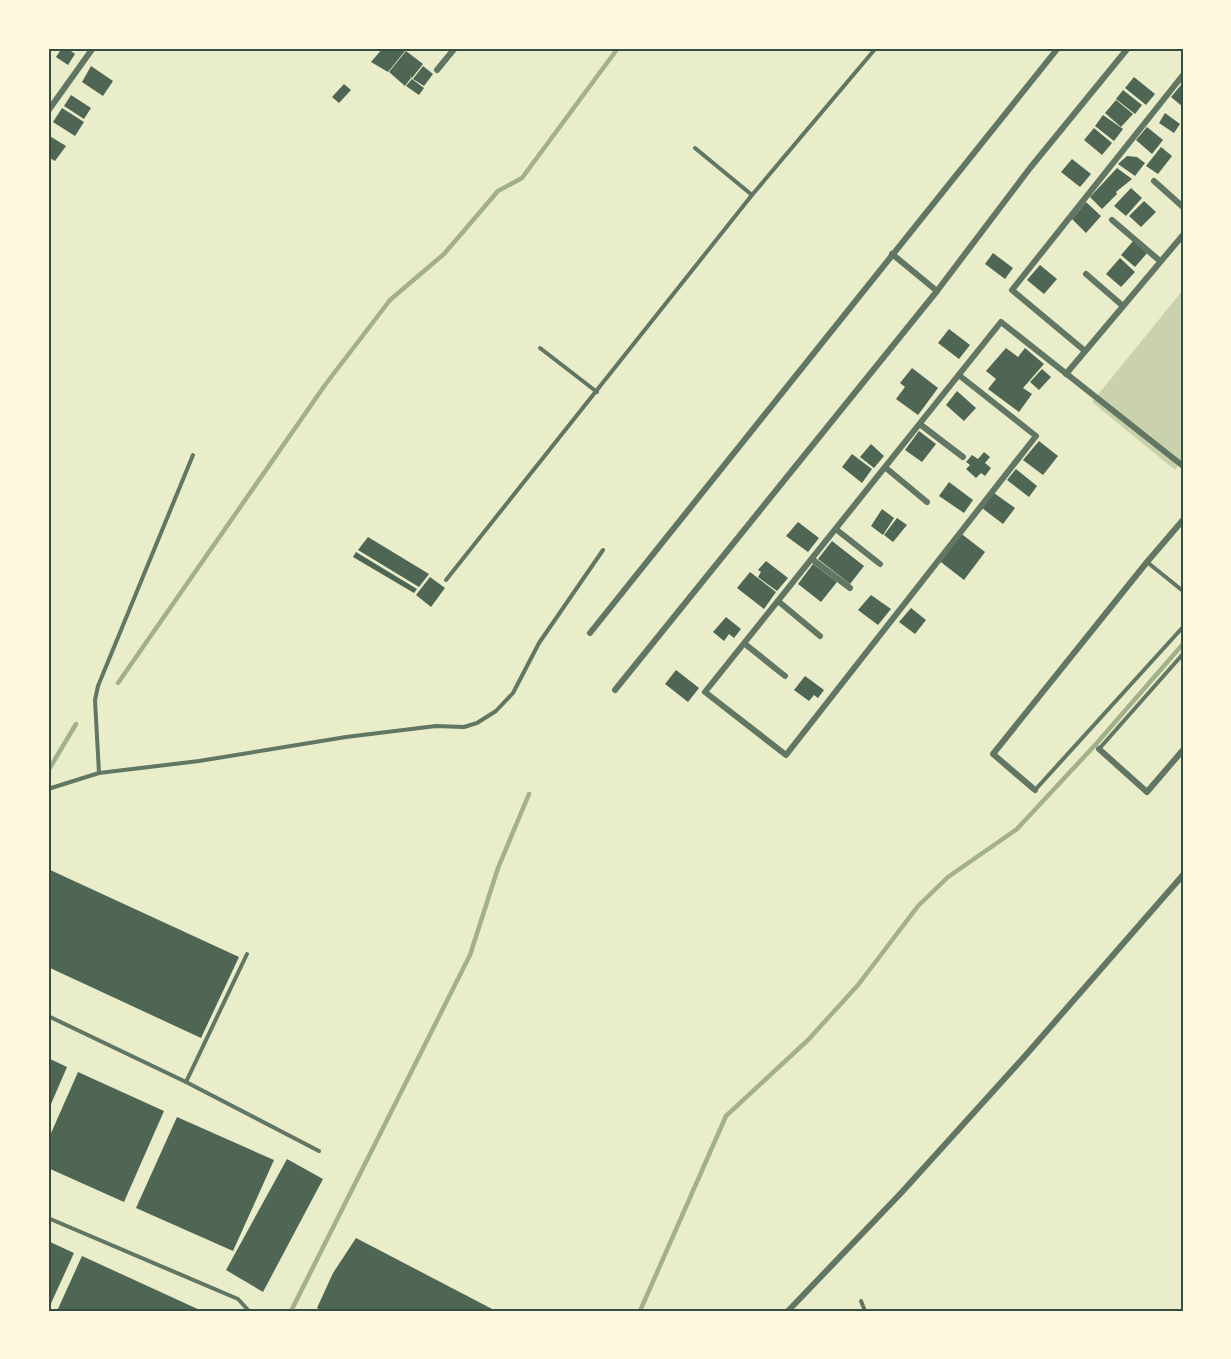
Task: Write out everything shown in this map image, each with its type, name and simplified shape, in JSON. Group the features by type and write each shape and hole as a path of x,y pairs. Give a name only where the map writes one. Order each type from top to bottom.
{"street":[{"path":"48,111 93,48"},
{"path":"437,70 455,48"},
{"path":"590,633 1058,48"},
{"path":"615,690 937,291 1030,168 1128,48"},
{"path":"1085,351 1012,290 1183,75"},
{"path":"1154,181 1183,207"},
{"path":"1112,220 1160,261"},
{"path":"1066,374 1183,235"},
{"path":"892,255 937,291"},
{"path":"1086,274 1123,306"},
{"path":"960,376 1036,436 786,755 705,692 813,560 1001,322 1183,466"},
{"path":"921,425 963,457"},
{"path":"886,468 927,502"},
{"path":"1035,790 993,754 1183,520"},
{"path":"837,530 880,564"},
{"path":"813,560 850,588"},
{"path":"778,601 820,636"},
{"path":"745,644 784,676"},
{"path":"1099,749 1147,792 1183,750"},
{"path":"788,1311 860,1238 1183,875"}],"lane":[{"path":"446,580 752,195 876,48"},
{"path":"695,148 752,195"},
{"path":"540,348 597,392"},
{"path":"99,773 95,700 98,686 193,455"},
{"path":"48,789 99,773 199,761 357,736 436,726 464,727 477,723 496,711 513,693 539,644 603,550"},
{"path":"1147,562 1183,591"},
{"path":"1035,790 1183,627"},
{"path":"1099,749 1183,654"},
{"path":"186,1082 247,954"},
{"path":"48,1016 186,1082 319,1150"},
{"path":"48,1218 238,1299 249,1311"},
{"path":"861,1301 865,1311"}],"green space":[{"path":"1183,290 1183,460 1175,470 1092,402"}],"building":[{"path":"62,48 67,48 75,54 68,65 56,57"},
{"path":"383,48 401,48 405,51 388,72 371,62"},
{"path":"406,51 423,64 412,78 410,76 405,86 389,72"},
{"path":"91,66 113,81 103,96 82,82"},
{"path":"423,66 433,74 424,86 413,79"},
{"path":"1134,77 1155,94 1146,105 1125,88"},
{"path":"412,79 424,88 419,95 406,86"},
{"path":"344,84 351,90 339,103 332,97"},
{"path":"1181,85 1183,86 1183,107 1171,97"},
{"path":"1123,90 1142,105 1135,114 1116,99"},
{"path":"71,95 91,108 84,119 64,106"},
{"path":"1116,100 1133,114 1121,127 1105,113"},
{"path":"62,108 84,122 75,136 53,122"},
{"path":"1165,113 1180,124 1174,133 1159,123"},
{"path":"1103,115 1123,129 1114,141 1095,126"},
{"path":"1147,127 1163,140 1152,154 1136,140"},
{"path":"1094,128 1112,143 1102,155 1084,140"},
{"path":"48,135 66,146 55,161 48,157"},
{"path":"1161,147 1172,156 1158,174 1146,166"},
{"path":"1127,156 1137,157 1145,163 1135,176 1118,164"},
{"path":"1072,159 1091,174 1080,187 1061,172"},
{"path":"1117,168 1132,179 1116,192 1117,194 1102,209 1090,197"},
{"path":"1131,188 1142,198 1126,216 1114,206"},
{"path":"1144,201 1156,212 1141,227 1129,216"},
{"path":"1086,202 1101,216 1086,233 1072,219"},
{"path":"1134,240 1148,252 1135,267 1121,255"},
{"path":"993,253 1013,268 1005,279 985,264"},
{"path":"1120,258 1135,272 1121,287 1106,274"},
{"path":"1040,265 1057,279 1044,294 1027,280"},
{"path":"949,329 970,345 959,359 938,343"},
{"path":"1006,348 1018,357 1025,348 1044,364 1023,388 1032,394 1019,412 988,389 996,379 986,371"},
{"path":"912,368 938,388 918,415 896,399 905,387 900,383"},
{"path":"1042,369 1051,377 1039,390 1030,382"},
{"path":"957,391 976,408 964,421 946,405"},
{"path":"919,431 936,444 922,462 905,450"},
{"path":"1039,441 1058,456 1043,475 1023,460"},
{"path":"871,444 884,456 874,468 860,457"},
{"path":"984,452 990,457 985,463 991,468 985,476 981,473 976,478 966,469 970,465 966,462 972,455 978,459"},
{"path":"852,454 872,469 862,483 842,467"},
{"path":"1016,469 1037,486 1029,497 1007,480"},
{"path":"949,482 973,500 964,513 939,496"},
{"path":"994,493 1015,508 1003,524 982,508"},
{"path":"882,509 894,518 883,535 871,526"},
{"path":"897,518 907,525 893,542 884,535"},
{"path":"798,522 819,538 808,552 786,536"},
{"path":"959,532 985,552 964,580 937,559"},
{"path":"368,537 429,574 419,587 358,550"},
{"path":"832,541 864,566 850,584 818,559"},
{"path":"356,552 417,589 414,593 353,557"},
{"path":"766,561 788,578 777,591 758,577 761,572 758,570"},
{"path":"813,564 837,582 821,602 798,584"},
{"path":"750,572 776,592 764,609 737,588"},
{"path":"430,577 445,588 431,607 416,595"},
{"path":"871,595 891,609 878,625 858,610"},
{"path":"911,608 926,620 915,634 899,622"},
{"path":"726,617 741,629 734,638 729,634 724,641 713,632"},
{"path":"676,670 699,688 688,702 665,684"},
{"path":"805,676 824,690 818,698 814,695 809,701 794,690"},
{"path":"48,869 239,957 201,1038 48,967"},
{"path":"48,1058 67,1067 48,1111"},
{"path":"78,1072 164,1111 124,1202 48,1168 48,1140"},
{"path":"177,1117 274,1160 233,1251 136,1208"},
{"path":"287,1159 323,1179 263,1292 226,1270"},
{"path":"356,1238 496,1311 322,1311 317,1308 333,1273"},
{"path":"48,1241 74,1253 48,1310"},
{"path":"82,1256 202,1311 57,1311"}],"waterway":[{"path":"118,683 325,385 390,300 444,254 498,191 522,178 618,48"},
{"path":"640,1311 726,1116 808,1040 858,985 918,906 948,877 1017,829 1096,744 1183,644"},
{"path":"48,771 76,724"},
{"path":"291,1311 470,955 498,868 529,794"}]}
